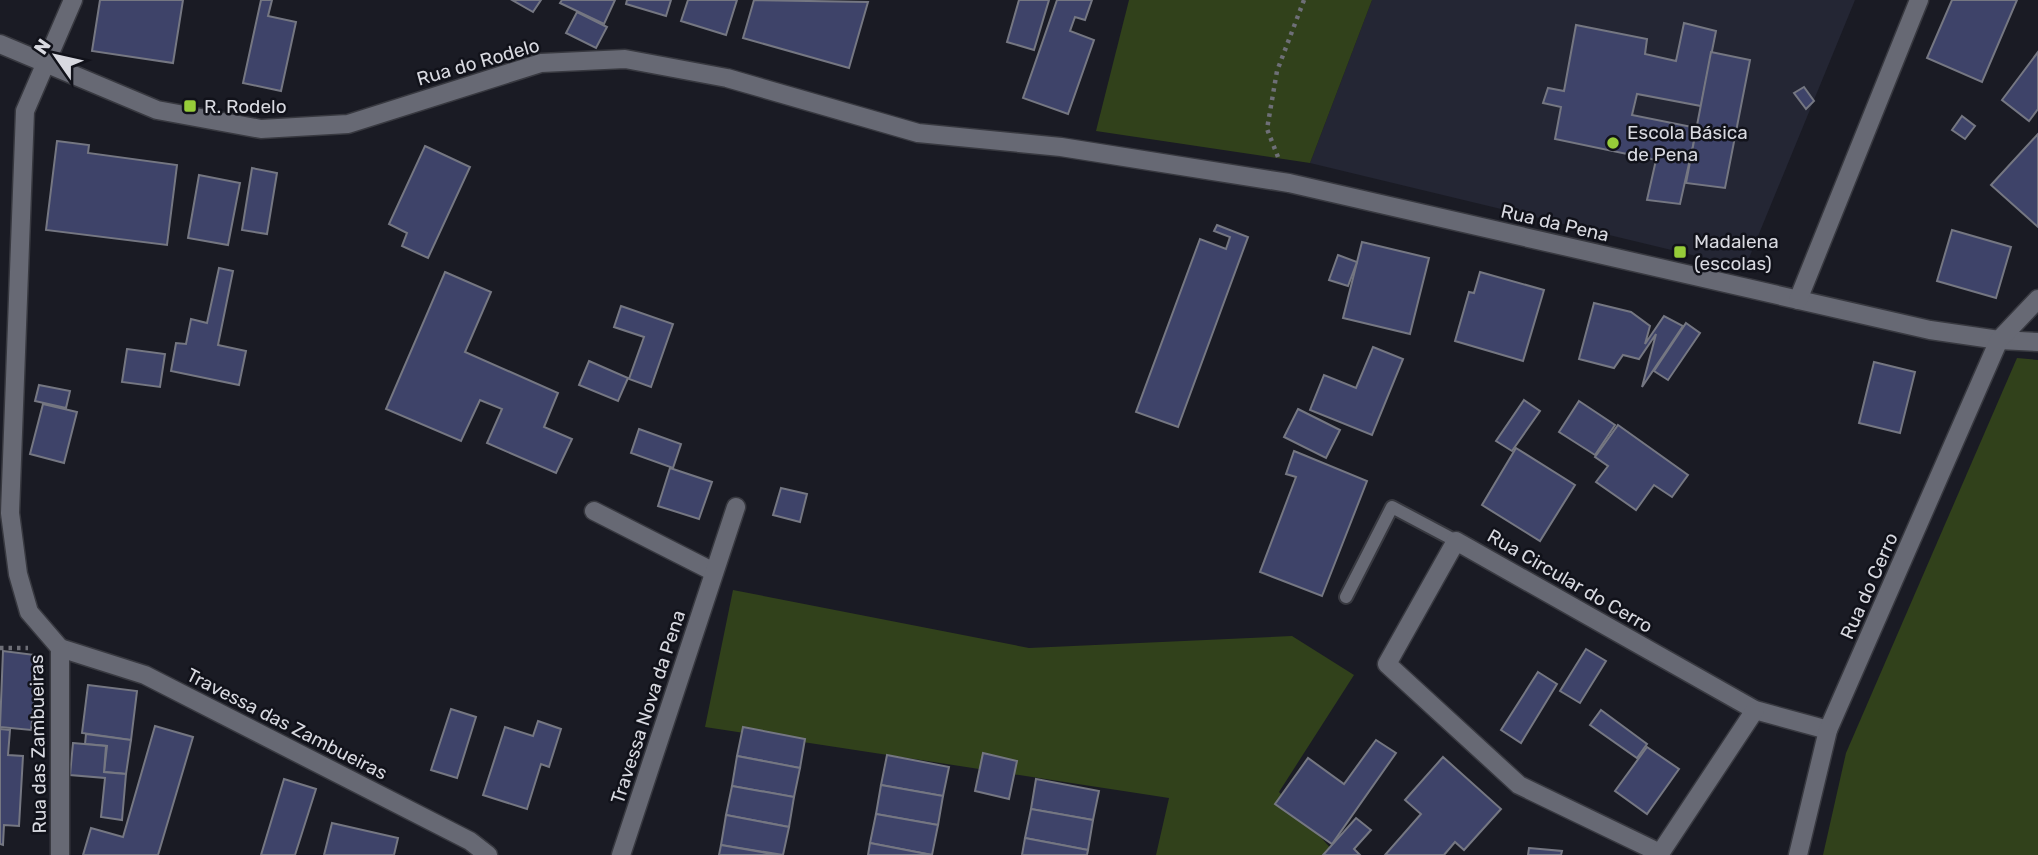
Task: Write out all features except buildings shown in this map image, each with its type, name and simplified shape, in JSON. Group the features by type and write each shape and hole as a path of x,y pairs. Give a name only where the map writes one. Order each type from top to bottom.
{"street":[{"name":"Rua das Zambueiras","path":"60,855 60,648 29,612 18,574 10,513 25,111 73,0"},
{"path":"1798,300 1919,0"},
{"name":"Rua do Rodelo","path":"0,44 156,110 261,129 348,124 541,62 625,60 727,78 918,133 1061,147"},
{"name":"Rua da Pena","path":"1061,147 1289,183 1930,330 1999,340 2038,342"},
{"name":"Rua do Cerro","path":"1798,855 1828,730 1999,340 2038,299"},
{"name":"Travessa Nova da Pena","path":"621,855 736,507"},
{"path":"594,511 714,572"},
{"name":"Rua Circular do Cerro","path":"1659,854 1519,785 1387,664 1457,541 1755,710 1828,730"},
{"name":"Travessa das Zambueiras","path":"60,648 145,675 470,841 488,855"},
{"path":"1659,854 1755,710"}],"lane":[{"path":"1346,597 1392,507 1457,541"}],"path":[{"path":"1289,183 1267,128 1277,71 1304,0"}],"shaded area":[{"name":"Escola Básica de Pena","path":"1372,0 1855,0 1749,258 1738,266 1310,163"}],"green space":[{"path":"1129,0 1372,0 1310,163 1096,131"},
{"path":"2017,358 2038,360 2038,855 1823,855 1846,753"},
{"path":"733,590 1029,648 1292,636 1354,675 1279,792 1337,855 1156,855 1169,798 705,727"}],"place":[{"name":"R. Rodelo","path":"190,106"},
{"name":"Escola Básica de Pena","path":"1613,143"},
{"name":"Madalena (escolas)","path":"1680,252"}]}
